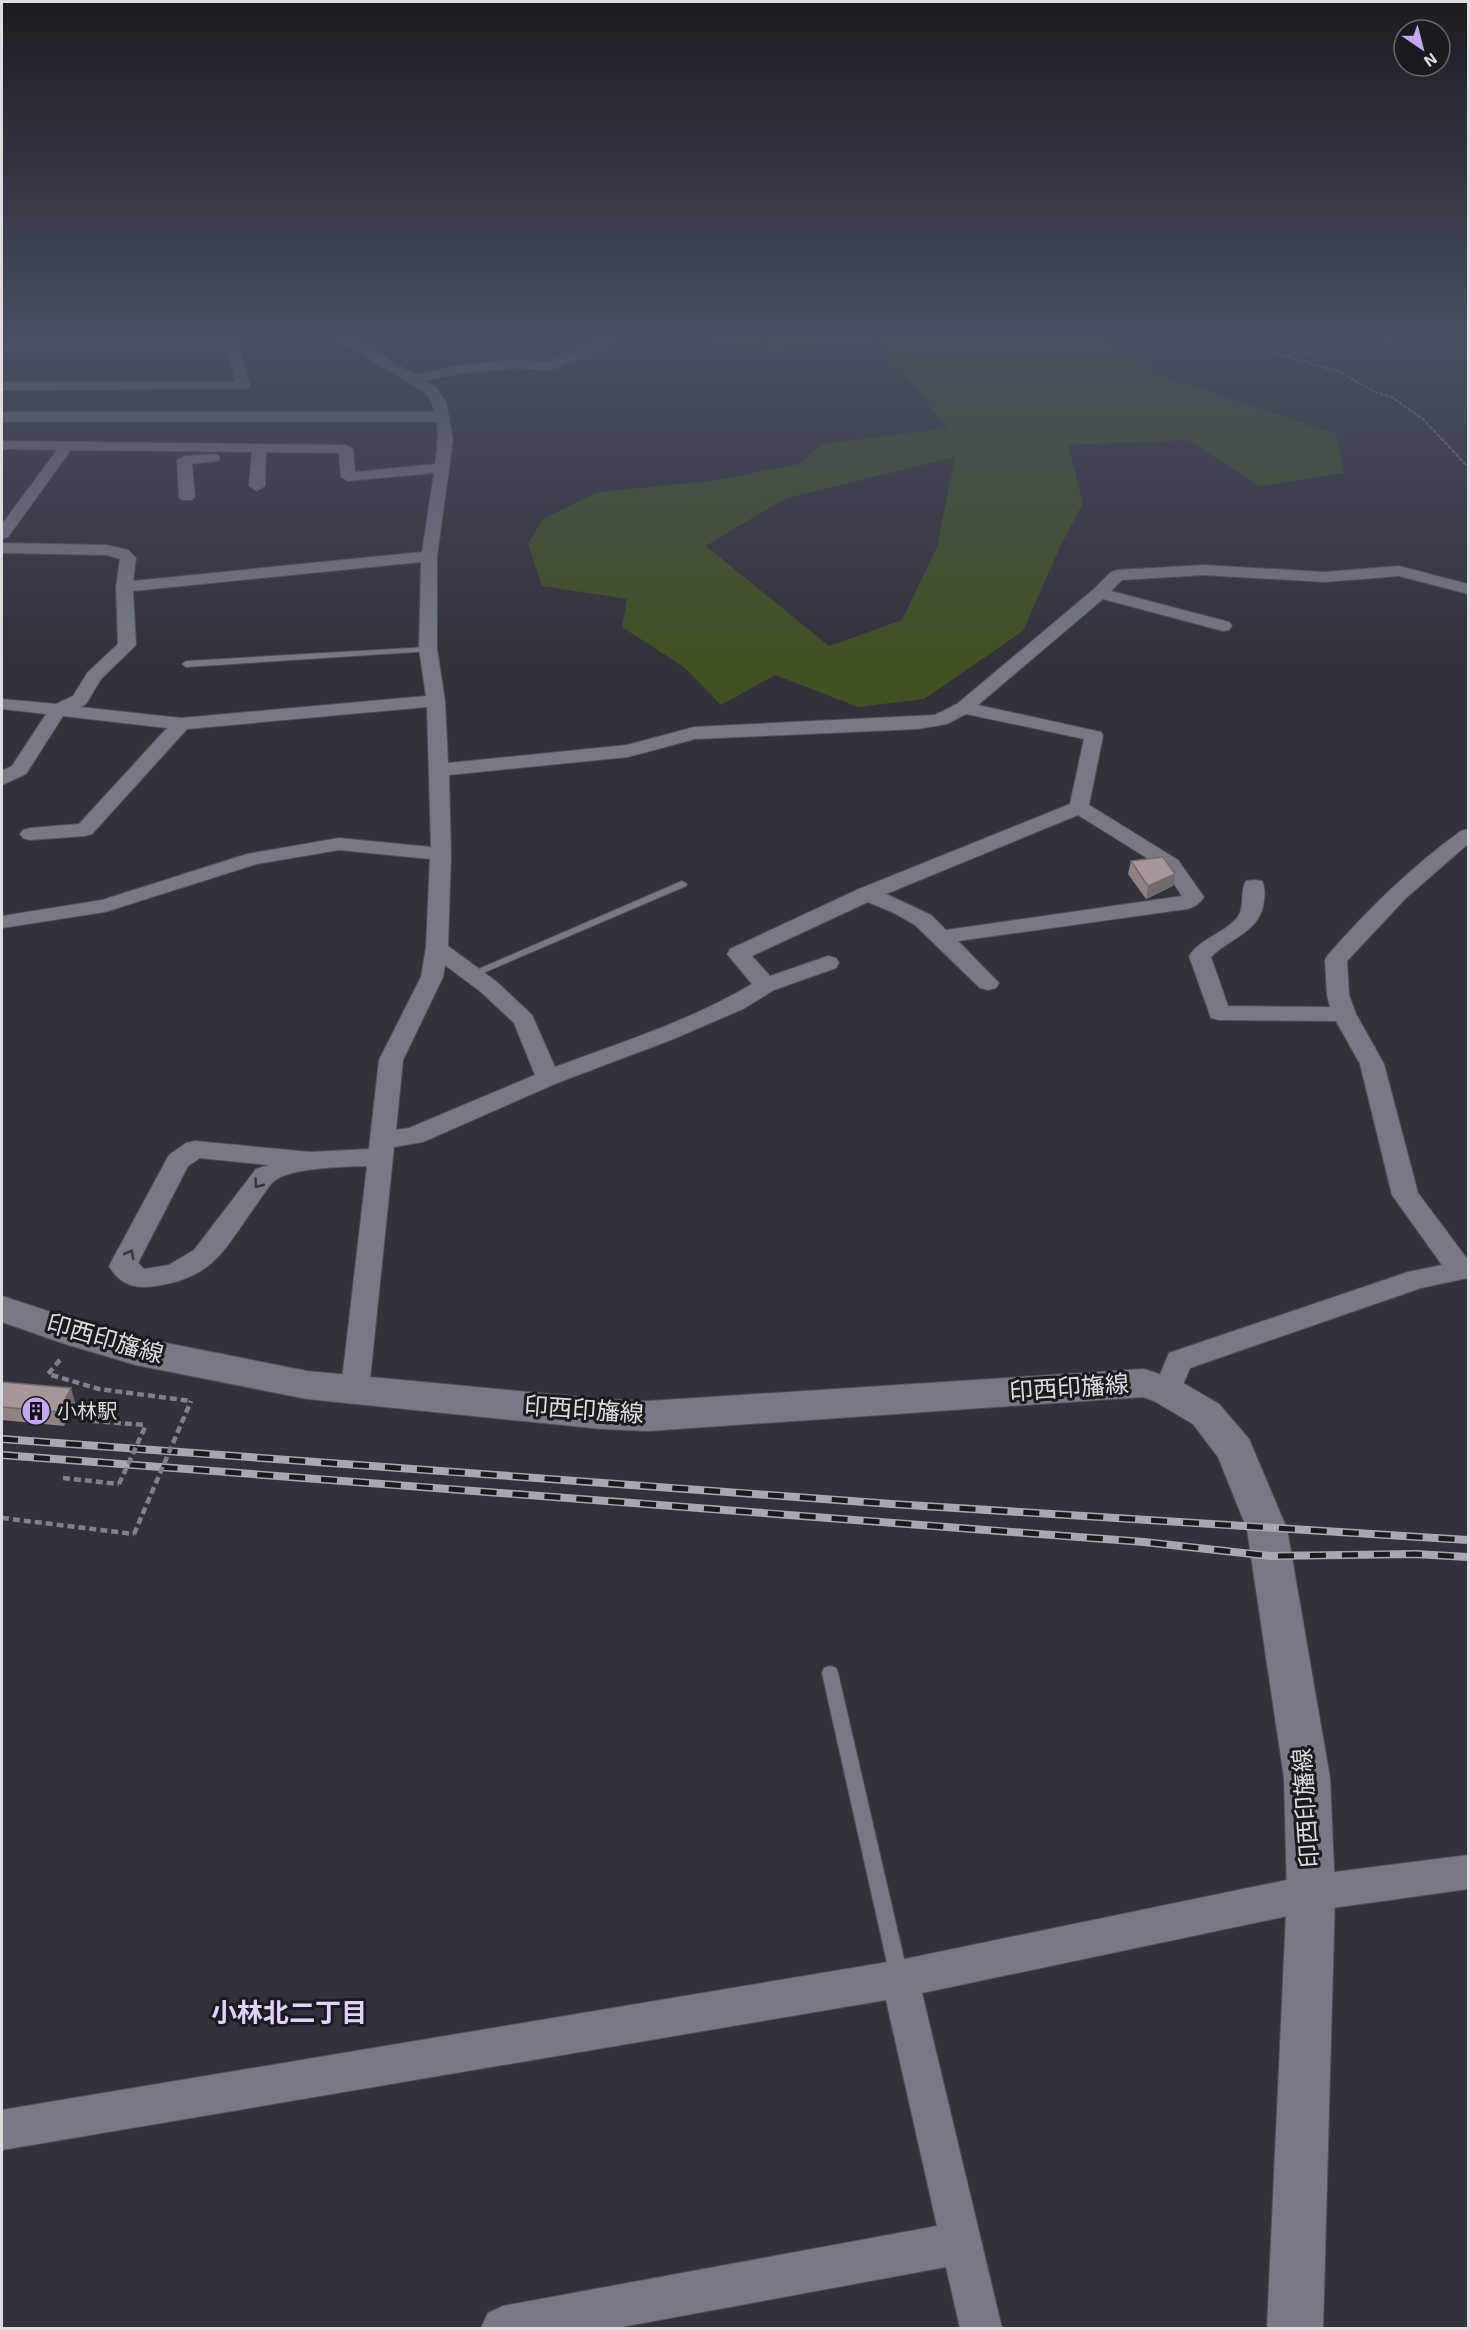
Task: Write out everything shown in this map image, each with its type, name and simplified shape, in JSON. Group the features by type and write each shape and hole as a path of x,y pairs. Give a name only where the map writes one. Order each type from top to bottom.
{"main road":[{"name":"印西印旛線","path":"2,1309 78,1335 136,1350 296,1383 602,1414 648,1416 1144,1383 1167,1391 1206,1414 1235,1450 1267,1528 1307,1778 1311,1893 1294,2328"}],"street":[{"path":"355,1389 391,1059 432,978 437,948 441,854 440,770 436,701 428,649 429,556 446,442"},
{"path":"2,445 260,450 346,449 348,477 443,468"},
{"path":"2,534 67,446"},
{"path":"257,486 260,450"},
{"path":"187,496 184,460 260,450"},
{"path":"2,548 106,550 123,553 128,558 124,587 127,645 94,676 80,700 57,711 19,770 2,779"},
{"path":"124,587 429,556"},
{"path":"440,770 628,751 694,734 909,724 940,720 964,708 1100,593 1117,575 1203,570 1325,577 1399,572 1468,589"},
{"path":"1100,593 1223,626"},
{"path":"2,704 181,724 436,701"},
{"path":"964,708 1094,736 1079,807"},
{"path":"30,834 85,830 181,724"},
{"path":"766,984 738,954 867,894 1079,807"},
{"path":"942,937 1187,903 1193,897 1171,864 1079,807"},
{"path":"1167,1391 1179,1361 1418,1279 1464,1269 1405,1195 1372,1064 1344,1014 1338,995 1336,960 1363,928 1443,853 1468,835"},
{"path":"2,922 105,906 254,858 339,843 441,854"},
{"path":"1254,886 1255,904 1248,920 1232,933 1209,945 1200,956 1219,1013 1344,1014"},
{"path":"867,894 916,916 942,937 988,983"},
{"path":"437,948 489,987 524,1020 548,1078"},
{"path":"310,1160 195,1149 178,1161 123,1266 140,1278 175,1274 204,1257 265,1174 310,1160 380,1149 548,1078 704,1018 735,1004 766,984 828,963"},
{"path":"2,2130 900,1979 1311,1893 1468,1872"},
{"path":"900,1979 981,2328"},
{"path":"503,2328 961,2243"}],"lane":[{"path":"186,664 428,649"},
{"path":"471,974 682,884"},
{"path":"830,1673 900,1979"}],"path":[{"path":"1444,442 1468,467"},
{"path":"2,1518 134,1534 191,1401 99,1389 48,1374 62,1358"},
{"path":"63,1478 119,1484 146,1425 92,1421"}],"green space":[{"path":"839,442 1146,442 1068,445 1083,503 1060,547 1023,631 924,699 858,707 775,675 721,705 684,667 622,627 627,599 542,586 528,544 543,519 598,492 711,481 799,464 821,444","holes":["955,457 937,547 902,620 829,646 706,546 784,499"]},
{"path":"1191,442 1338,442 1344,473 1260,486"}],"building":[{"path":"1163,857 1175,874 1148,886 1131,861"},
{"path":"2,1382 71,1388 59,1412 2,1407"}],"railway":[{"path":"2,1439 892,1504 1468,1540"},
{"path":"2,1455 1144,1542 1270,1556 1415,1554 1468,1557"}],"place":[{"name":"小林駅","path":"36,1411"}],"district":[{"name":"小林北二丁目","path":"289,2013"}]}
